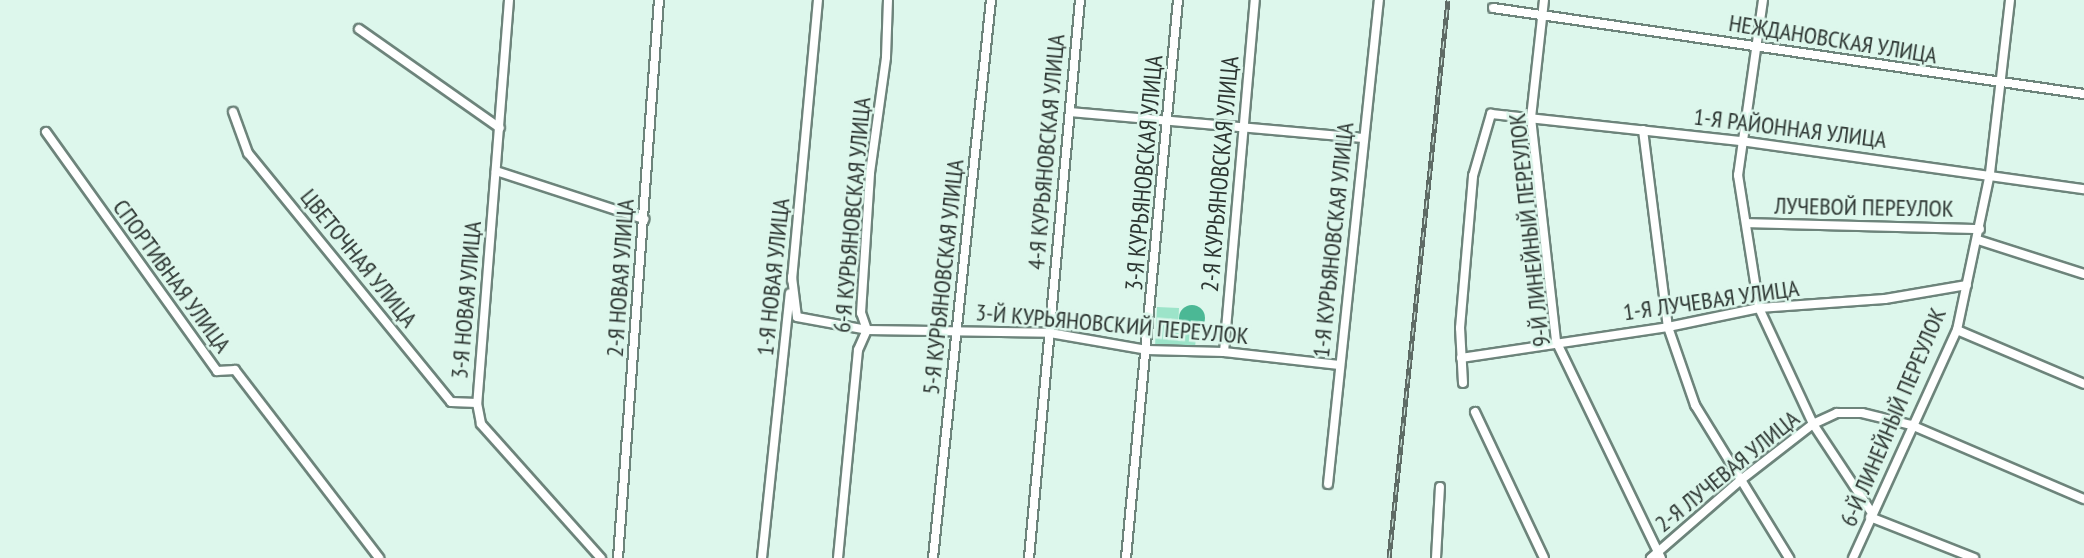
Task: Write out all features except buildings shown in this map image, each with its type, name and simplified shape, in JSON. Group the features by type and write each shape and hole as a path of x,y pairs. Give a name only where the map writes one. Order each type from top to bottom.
{"street":[{"name":"3-Я НОВАЯ УЛИЦА","path":"509,0 477,403 481,424 601,558"},
{"name":"2-Я НОВАЯ УЛИЦА","path":"618,558 659,0"},
{"name":"1-Я НОВАЯ УЛИЦА","path":"762,558 818,0"},
{"name":"6-Я КУРЬЯНОВСКАЯ УЛИЦА","path":"838,558 858,350 867,330 861,313 870,173 886,57 888,0"},
{"name":"5-Я КУРЬЯНОВСКАЯ УЛИЦА","path":"933,558 990,0"},
{"name":"4-Я КУРЬЯНОВСКАЯ УЛИЦА","path":"1029,558 1080,0"},
{"name":"3-Я КУРЬЯНОВСКАЯ УЛИЦА","path":"1126,558 1178,0"},
{"name":"2-Я КУРЬЯНОВСКАЯ УЛИЦА","path":"1224,352 1255,0"},
{"name":"1-Я КУРЬЯНОВСКАЯ УЛИЦА","path":"1328,484 1362,138 1379,0"},
{"name":"9-Й ЛИНЕЙНЫЙ ПЕРЕУЛОК","path":"1544,0 1531,118 1556,341 1657,556"},
{"path":"1763,0 1738,175 1759,308 1813,424 1871,515 1974,558"},
{"name":"6-Й ЛИНЕЙНЫЙ ПЕРЕУЛОК","path":"1853,558 1956,330 1978,240 1990,173 2010,0"},
{"name":"НЕЖДАНОВСКАЯ УЛИЦА","path":"1493,8 2000,84 2084,94"},
{"path":"359,29 500,128"},
{"name":"ЦВЕТОЧНАЯ УЛИЦА","path":"233,112 248,153 451,402 477,403"},
{"path":"1071,112 1362,138"},
{"name":"1-Я РАЙОННАЯ УЛИЦА","path":"1461,358 1473,176 1491,114 1741,141 1990,173 2084,189"},
{"path":"1643,130 1668,327 1695,405 1789,558"},
{"name":"СПОРТИВНАЯ УЛИЦА","path":"46,132 217,371 235,370 379,558"},
{"path":"496,171 644,219"},
{"name":"ЛУЧЕВОЙ ПЕРЕУЛОК","path":"1747,223 1980,229"},
{"path":"1978,240 2084,274"},
{"name":"3-Й КУРЬЯНОВСКИЙ ПЕРЕУЛОК","path":"792,277 797,317 867,330 1050,333 1147,351 1224,352 1339,365"},
{"name":"1-Я ЛУЧЕВАЯ УЛИЦА","path":"1461,358 1556,341 1668,327 1759,308 1885,299 1967,285"},
{"path":"1956,330 2084,384"},
{"path":"1461,358 1463,383"},
{"path":"1475,412 1544,558"},
{"name":"2-Я ЛУЧЕВАЯ УЛИЦА","path":"1657,556 1742,479 1813,424 1837,413 1911,425 2084,499"},
{"path":"1436,558 1440,487"}],"shaded area":[{"path":"1192,305 1201,309 1205,318 1201,327 1192,331 1183,327 1179,318 1183,309"},
{"path":"1157,307 1179,308 1178,330 1196,337 1195,348 1155,346"}],"railway":[{"path":"1389,558 1448,0"}]}
